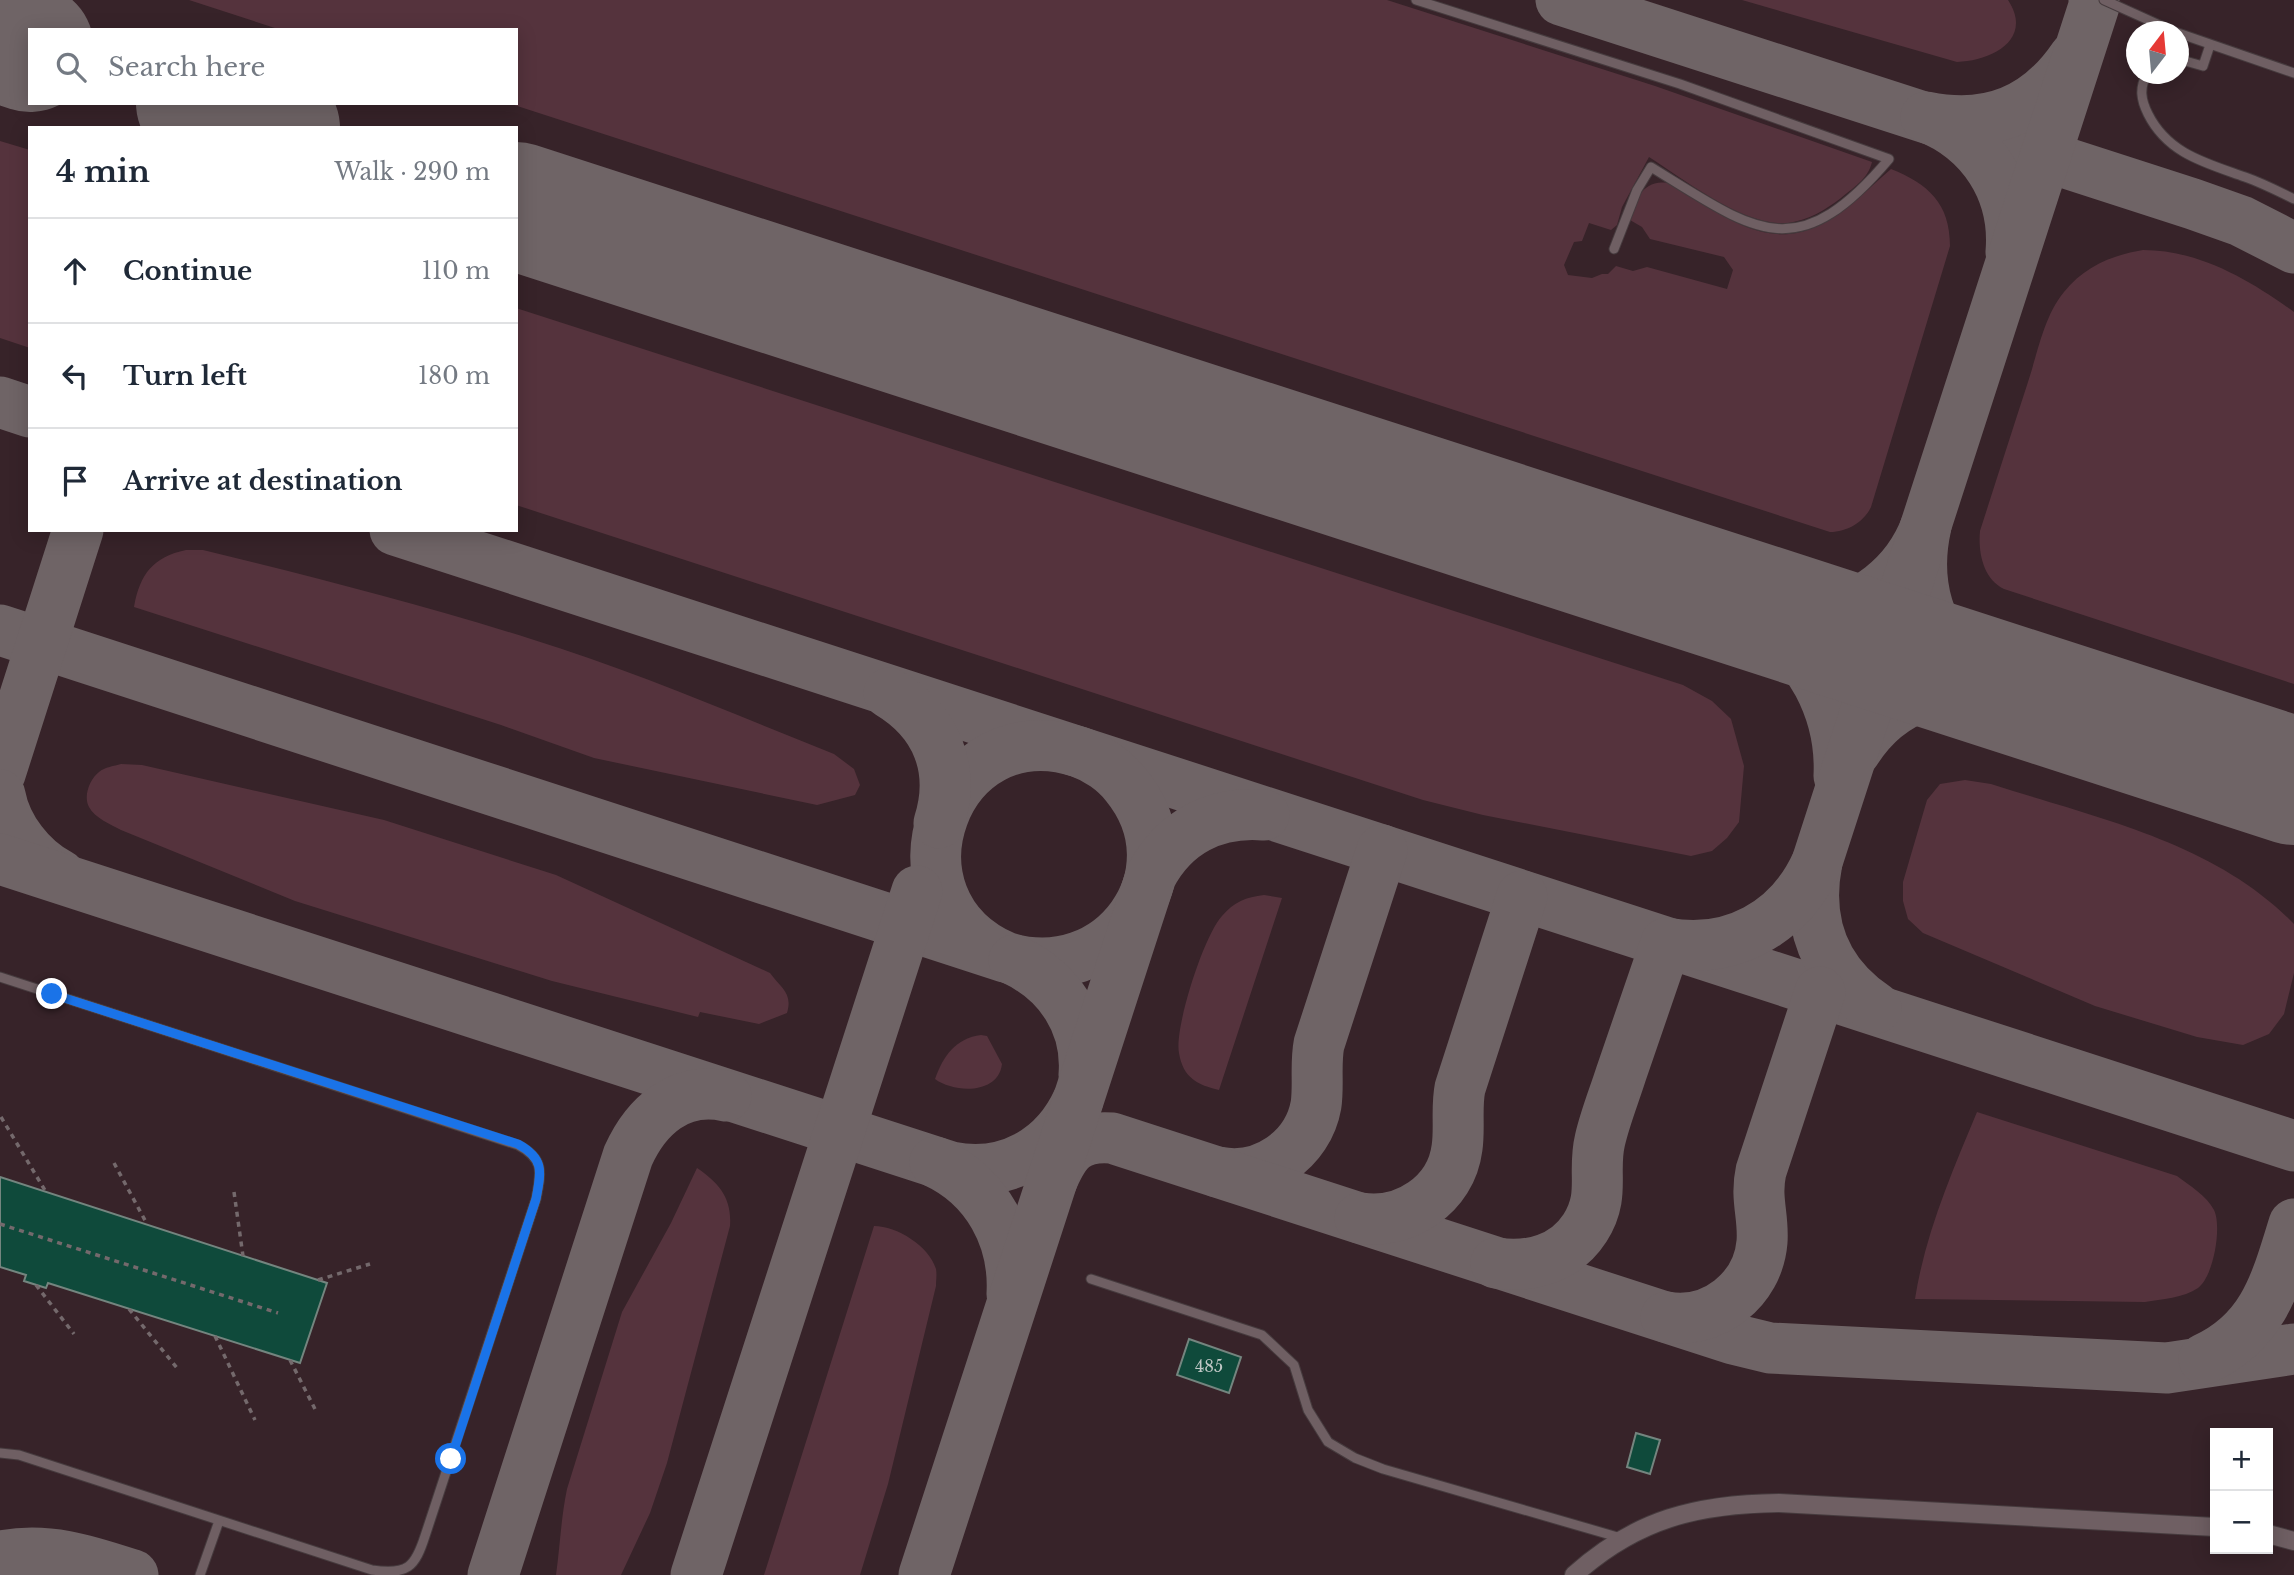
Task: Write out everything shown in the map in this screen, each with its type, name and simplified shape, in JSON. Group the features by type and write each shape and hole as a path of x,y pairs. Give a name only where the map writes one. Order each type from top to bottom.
{"street":[{"path":"1574,1575 1592,1559 1623,1539 1658,1521 1734,1504 1779,1503 2210,1527"},
{"path":"2273,1535 2294,1541"}],"lane":[{"path":"1416,0 1680,84 1889,159 1864,186 1826,217 1803,227 1779,230 1729,214 1651,167 1637,190 1614,249"},
{"path":"2104,0 2152,21"},
{"path":"2189,37 2294,73"},
{"path":"2189,62 2203,66 2210,45"},
{"path":"2143,84 2141,90 2143,105 2153,124 2176,148 2203,163 2248,178 2294,199"},
{"path":"0,977 518,1144 533,1154 539,1164 541,1176 536,1199 425,1536 413,1566 405,1572 384,1574 19,1455 0,1453"},
{"path":"1091,1279 1262,1335 1294,1365 1308,1410 1328,1441 1355,1458 1383,1469 1623,1539"},
{"path":"200,1575 219,1521"}],"path":[{"path":"1,1117 47,1192"},
{"path":"114,1163 146,1224"},
{"path":"234,1192 243,1256"},
{"path":"0,1224 278,1313"},
{"path":"318,1280 370,1264"},
{"path":"36,1285 74,1334"},
{"path":"129,1309 177,1368"},
{"path":"215,1336 255,1420"},
{"path":"290,1360 317,1413"}],"shaded area":[{"path":"0,0 2294,0 2294,1575 0,1575"},
{"path":"189,0 1387,0 1655,86 1872,162 1864,178 1835,202 1810,217 1788,223 1753,218 1734,210 1649,157 1622,207 1617,225 1611,230 1589,223 1582,241 1574,242 1564,265 1568,275 1592,278 1608,274 1616,266 1633,271 1647,267 1727,289 1733,270 1724,257 1650,239 1642,227 1630,220 1641,193 1652,184 1659,183 1674,186 1716,212 1751,229 1789,234 1818,226 1831,219 1891,169 1916,181 1934,197 1946,218 1950,246 1871,507 1854,525 1830,532 514,105 518,105 518,28 275,28"},
{"path":"1742,0 2008,0 2015,14 2016,26 2005,46 1983,58 1957,62"},
{"path":"0,141 28,149 28,347 0,338"},
{"path":"2143,250 2164,251 2204,261 2242,278 2294,312 2294,684 2004,589 1991,579 1983,564 1980,531 2051,312 2072,283 2090,269 2120,255"},
{"path":"518,309 1683,685 1712,701 1731,719 1744,766 1739,822 1727,838 1712,851 1691,856 1483,815 1423,800 518,506"},
{"path":"186,550 203,550 368,592 569,651 834,754 854,769 860,785 855,795 817,805 594,758 501,725 134,607 140,585 150,569 165,557"},
{"path":"121,764 142,765 384,820 556,875 770,973 787,996 787,1013 759,1024 700,1012 698,1017 552,981 295,901 121,830 99,818 87,803 90,783 101,770"},
{"path":"1965,780 1991,784 2152,836 2228,872 2263,896 2294,924 2294,973 2284,1014 2269,1034 2243,1045 2197,1037 2095,1006 1923,933 1908,919 1903,901 1903,882 1927,800 1940,784"},
{"path":"1264,895 1282,898 1219,1090 1204,1086 1184,1069 1179,1053 1181,1024 1192,982 1207,942 1222,916 1241,901"},
{"path":"981,1035 987,1036 1002,1064 993,1081 984,1086 963,1089 935,1079 946,1056 958,1044"},
{"path":"1977,1112 2177,1176 2192,1187 2211,1205 2216,1217 2215,1251 2204,1282 2186,1294 2145,1302 1915,1299 1932,1227"},
{"path":"697,1168 712,1179 726,1199 730,1226 667,1463 650,1513 621,1575 556,1575 567,1489 622,1312 671,1223"},
{"path":"874,1226 892,1229 919,1245 936,1269 936,1286 888,1484 860,1575 764,1575"}],"building":[{"path":"0,1177 327,1283 300,1363 48,1283 46,1288 24,1281 26,1275 0,1267"},
{"path":"1189,1339 1241,1357 1229,1393 1177,1375"},
{"path":"1636,1433 1660,1440 1650,1474 1627,1467"}],"taxiway":[{"path":"1561,0 2193,204 2241,221 2294,248"},
{"path":"1496,1263 1521,1264 1546,1259 1567,1247 1585,1228 1597,1194 1598,1152 1602,1132 1666,943 1713,944 1756,930 1791,902 1817,862 2094,0"},
{"path":"2011,252 2008,208 1991,170 1979,153 1964,139 1926,117 1971,121 2010,112 2045,91 2074,57"},
{"path":"0,402 28,411"},
{"path":"1746,604 1803,614 1830,612 1848,606 1865,598 1895,574 1908,560 1926,526 1923,587 1935,625 1945,642 1958,657 1981,674 2029,695"},
{"path":"0,774 77,532"},
{"path":"401,532 2294,1146"},
{"path":"1679,582 1754,616 1774,630 1806,664 1828,706 1835,728 1839,776"},
{"path":"0,630 1005,957 1044,963 1079,957 1109,941 1132,917 1147,887 1152,854 1146,819 1122,780 1099,761 1079,752 1032,746 993,757 963,782 943,817 936,855 943,895 965,930 1005,957"},
{"path":"1855,752 1886,716 1923,696 1966,689 2012,694"},
{"path":"889,693 919,718 938,749 945,784 939,823"},
{"path":"0,795 8,819 21,842 39,861 60,875"},
{"path":"924,1575 1151,876 1171,847 1198,828 1229,817 1264,815"},
{"path":"1218,1172 1235,1174 1267,1167 1281,1159 1304,1136 1316,1105 1319,1044 1382,850"},
{"path":"0,859 951,1167 991,1168 1026,1157 1056,1134 1078,1100"},
{"path":"1817,862 1814,906 1822,945 1843,979 1876,1008"},
{"path":"696,1575 917,891"},
{"path":"1360,1218 1393,1217 1409,1211 1436,1193 1446,1180 1457,1148 1460,1088 1522,896"},
{"path":"1014,960 1044,980 1067,1006 1081,1038 1084,1075"},
{"path":"1666,1317 1683,1318 1716,1309 1742,1289 1752,1275 1762,1242 1759,1190 1761,1171 1820,992"},
{"path":"493,1575 628,1156 644,1128 666,1107 693,1096 726,1096"},
{"path":"1051,1183 1061,1162 1072,1148 1089,1139 1112,1138 1733,1339 1770,1348 2167,1368 2294,1349"},
{"path":"935,1162 969,1185 994,1216 1009,1253 1012,1294"},
{"path":"2204,1359 2241,1335 2254,1320 2265,1303 2281,1266 2294,1224"},
{"path":"0,1556 35,1553 68,1556 133,1575"}],"runway":[{"path":"0,38 28,47"},
{"path":"206,105 270,126"},
{"path":"518,207 2294,781"}],"route":[{"path":"52,994 518,1144 533,1154 541,1169 536,1199 451,1459"}]}
